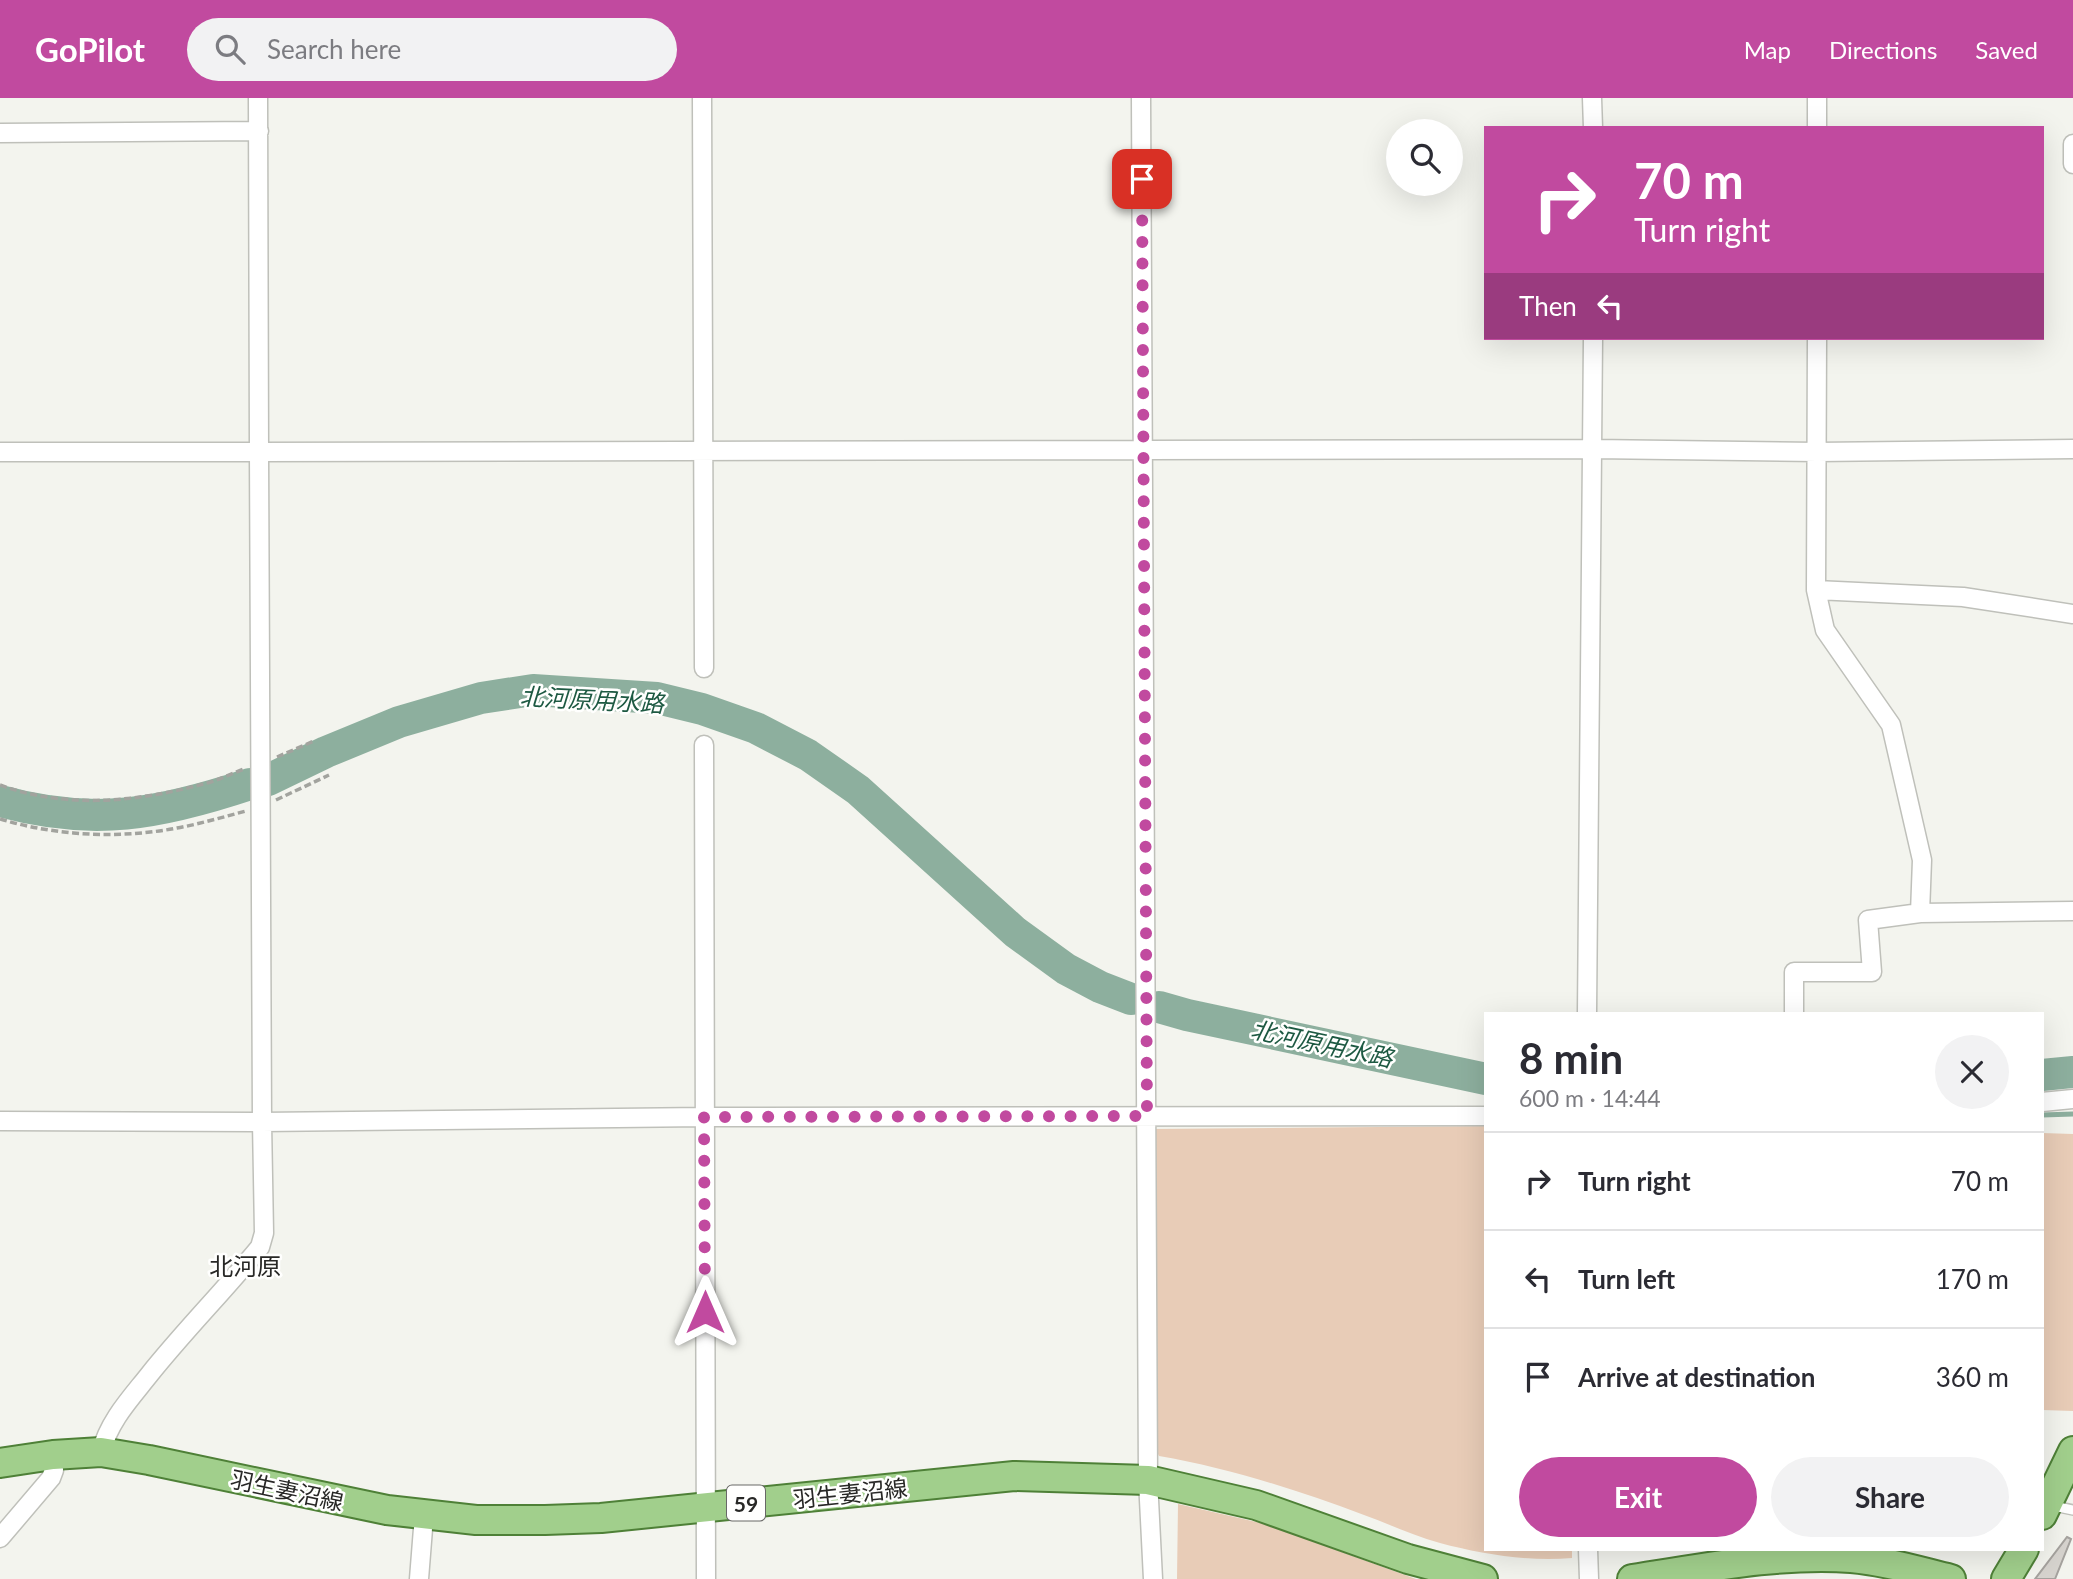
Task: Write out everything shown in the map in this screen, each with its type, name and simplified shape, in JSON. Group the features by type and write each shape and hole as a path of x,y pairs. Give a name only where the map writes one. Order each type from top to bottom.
{"main road":[{"path":"2054,1510 2073,1451"},
{"name":"羽生妻沼線","path":"0,1463 52,1455 102,1452 349,1503 424,1516 476,1520 601,1518 1014,1476 1148,1480 1256,1505 1408,1559 1483,1579"},
{"path":"2006,1579 2023,1551"},
{"path":"1632,1579 1773,1559 1820,1557 1881,1562 1951,1579"}],"street":[{"path":"102,1452 107,1432 121,1410 188,1327 260,1247 264,1233 258,98"},
{"path":"702,98 704,668"},
{"path":"1142,98 1148,1480 1153,1579"},
{"path":"1592,98 1592,126"},
{"path":"1817,98 1817,126"},
{"path":"0,134 258,131"},
{"path":"2073,144 2073,164"},
{"path":"1587,1012 1593,340"},
{"path":"1817,340 1816,590 1825,631 1891,725 1922,860 1920,913"},
{"path":"0,452 1594,449 1817,452 2073,449"},
{"path":"1816,590 1963,597 2073,614"},
{"path":"704,745 706,1579"},
{"path":"1794,1012 1794,972 1872,972 1868,920 1920,913 2073,911"},
{"path":"2044,1102 2073,1099"},
{"path":"0,1121 1484,1116"},
{"path":"0,1538 51,1478 54,1470 52,1455"},
{"path":"419,1579 424,1516"},
{"path":"1588,1551 1589,1579"}],"path":[{"path":"0,785 53,798 88,801 127,799 206,784 314,741"},
{"path":"0,820 75,834 128,834 177,828 263,807 329,775"}],"shaded area":[{"path":"1484,1126 1484,1551 1572,1551 1572,1558 1522,1558 1456,1547 1263,1481 1159,1456 1154,1446 1152,1129"},
{"path":"2044,1133 2073,1134 2073,1411 2044,1410"},
{"path":"1178,1504 1265,1524 1416,1579 1177,1579"}],"building":[{"path":"2067,1537 2071,1539 2055,1579 2035,1579"}],"waterway":[{"name":"北河原用水路","path":"268,780 326,752 399,722 481,698 533,690 657,698 702,709 756,728 808,755 858,790 1015,932 1066,969 1131,999"},
{"name":"北河原用水路","path":"0,801 66,814 126,814 186,803 250,784"},
{"name":"北河原用水路","path":"1159,1007 1484,1079"},
{"name":"北河原用水路","path":"2044,1075 2073,1072"},
{"path":"2044,1115 2073,1114"}],"district":[{"name":"北河原","path":"245,1265"}],"route":[{"path":"705,1312 704,1117 1147,1116 1142,179"}]}
